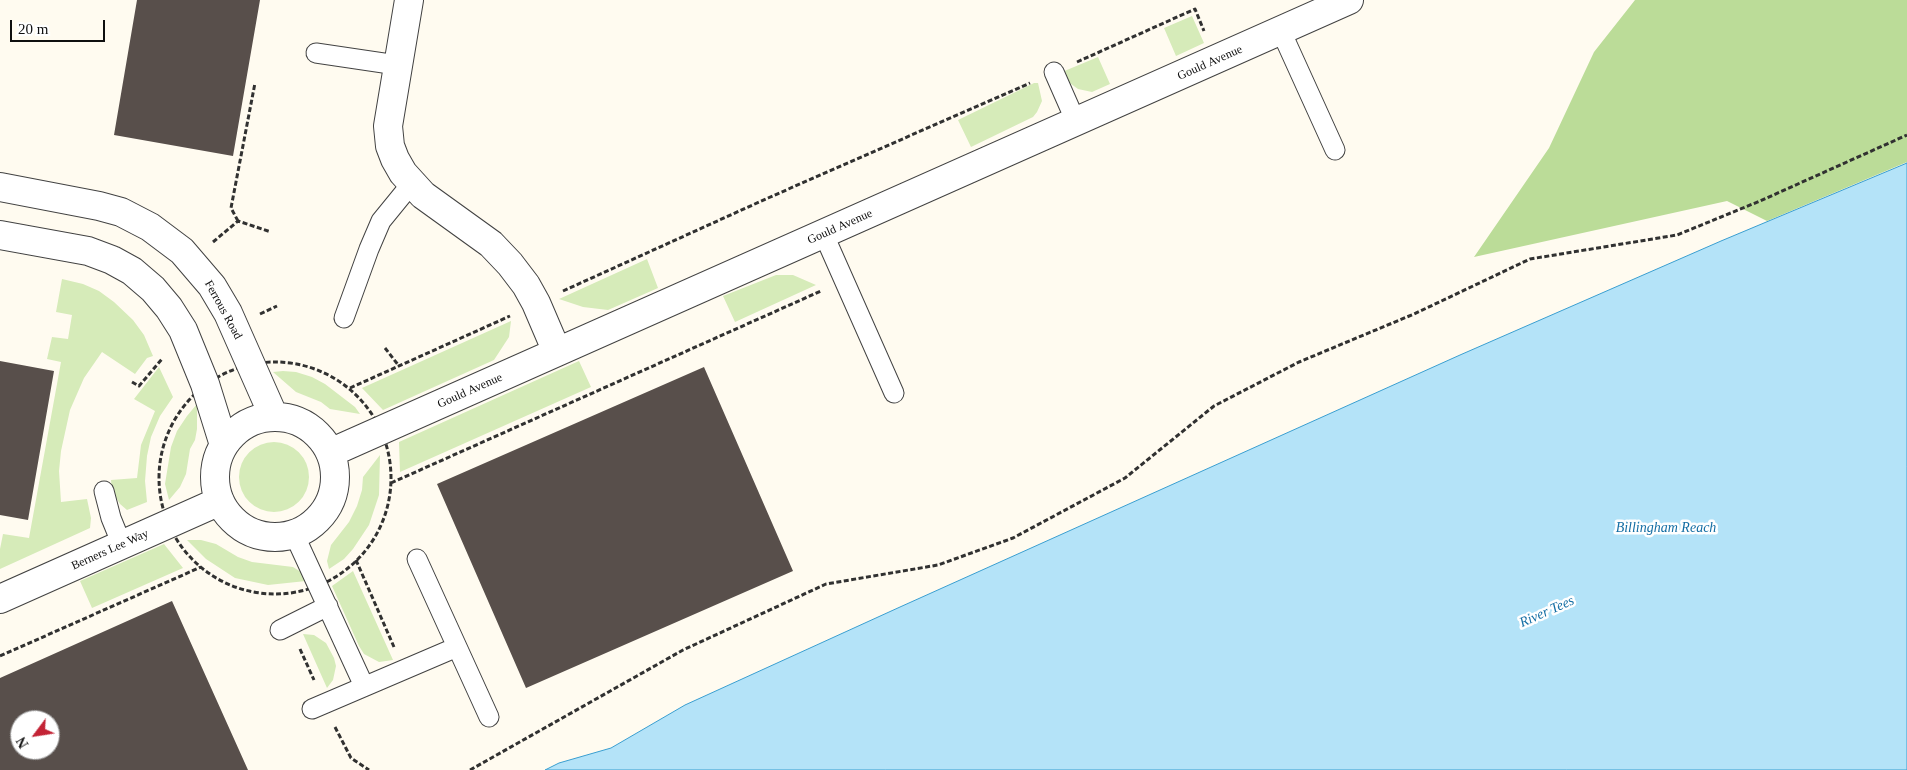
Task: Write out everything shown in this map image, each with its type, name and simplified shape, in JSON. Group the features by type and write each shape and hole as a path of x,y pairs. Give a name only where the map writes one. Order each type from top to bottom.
{"street":[{"path":"409,0 388,126 390,146 403,172 424,195 491,244 510,264 526,285 536,303 557,352"},
{"name":"Gould Avenue","path":"330,453 1350,0"},
{"name":"Ferrous Road","path":"0,187 99,206 137,219 182,250 212,286 228,313 274,417"},
{"path":"0,235 88,250 132,271 153,288 169,308 186,337 205,384 224,445"},
{"path":"274,417 294,420 303,424 319,436 330,453 334,472 333,492 330,501 318,518 294,534 272,537 261,536 251,532 232,520 220,501 215,482 215,472 219,454 224,445 233,434 246,424 264,418 274,417"},
{"name":"Berners Lee Way","path":"0,599 220,501"}],"lane":[{"path":"1281,31 1335,150"},
{"path":"316,53 397,65"},
{"path":"1054,72 1076,122"},
{"path":"344,318 369,248 382,221 412,183"},
{"path":"824,235 894,393"},
{"path":"104,491 111,518 122,545"},
{"path":"294,534 364,686"},
{"path":"417,559 488,717"},
{"path":"280,630 328,606"},
{"path":"312,709 456,647"}],"path":[{"path":"350,388 768,198 1195,9 1217,59"},
{"path":"255,83 231,208 238,221 271,232"},
{"path":"470,770 683,650 826,584 938,564 1013,538 1125,478 1214,406 1299,362 1414,314 1530,259 1677,235 1907,135"},
{"path":"210,245 238,221"},
{"path":"391,483 844,281"},
{"path":"132,382 139,386 156,364 186,337"},
{"path":"385,348 399,366"},
{"path":"277,361 303,364 328,374 350,388 368,408 381,430 389,454 391,483 388,505 380,528 366,550 349,568 318,586 306,590 282,594 258,593 235,588 214,578 179,545 168,524 160,501 158,474 162,448 171,424 184,403 205,384 226,372 251,363 277,361"},
{"path":"0,656 201,567"}],"green space":[{"path":"1635,0 1907,0 1907,162 1767,221 1727,201 1474,257 1549,148 1594,52"},
{"path":"1192,16 1204,43 1176,56 1164,28"},
{"path":"1098,57 1110,84 1092,92 1078,89 1067,81 1062,72"},
{"path":"1034,83 1038,83 1042,101 1033,117 971,147 958,120"},
{"path":"647,259 658,288 608,310 583,307 559,299"},
{"path":"776,275 793,275 816,285 735,322 723,296"},
{"path":"62,279 83,284 99,291 114,302 133,320 144,335 153,356 147,358 135,374 102,352 84,378 70,410 61,451 59,471 61,502 87,499 91,518 90,528 0,569 0,549 3,534 29,538 61,362 47,359 52,337 68,339 72,315 56,312"},
{"path":"511,321 509,337 494,360 383,410 362,388"},
{"path":"579,361 591,387 400,472 399,442"},
{"path":"159,367 173,397 160,416 151,437 145,481 147,502 127,510 120,504 112,491 111,480 137,478 141,445 155,411 134,399"},
{"path":"273,372 296,372 325,384 355,407 360,414 330,409 321,402 296,392"},
{"path":"197,404 197,429 195,440 190,449 186,474 180,487 169,500 165,484 171,447 177,431"},
{"path":"274,442 287,445 299,452 306,464 309,477 306,490 299,502 287,509 274,512 261,509 249,502 242,490 239,477 242,464 249,452 261,445"},
{"path":"380,455 379,495 369,525 344,559 329,569 327,561 331,545 349,522 362,490 363,477"},
{"path":"187,540 201,540 216,544 238,557 252,562 293,567 301,572 306,581 268,585 235,578 206,559"},
{"path":"164,544 183,568 92,608 80,581"},
{"path":"353,571 393,660 379,662 364,654 332,586"},
{"path":"303,634 314,635 326,643 334,658 336,666 333,680 327,688"}],"water":[{"name":"Billingham Reach","path":"1907,163 1907,770 545,770 559,763 611,748 685,705 900,607 1460,355 1721,241"}],"building":[{"path":"137,0 260,0 233,156 114,135"},
{"path":"0,361 54,371 28,520 0,515"},
{"path":"704,367 793,571 526,688 437,484"},
{"path":"172,601 248,770 0,770 0,678"}],"water label":[{"name":"River Tees","path":"1547,612"}]}
